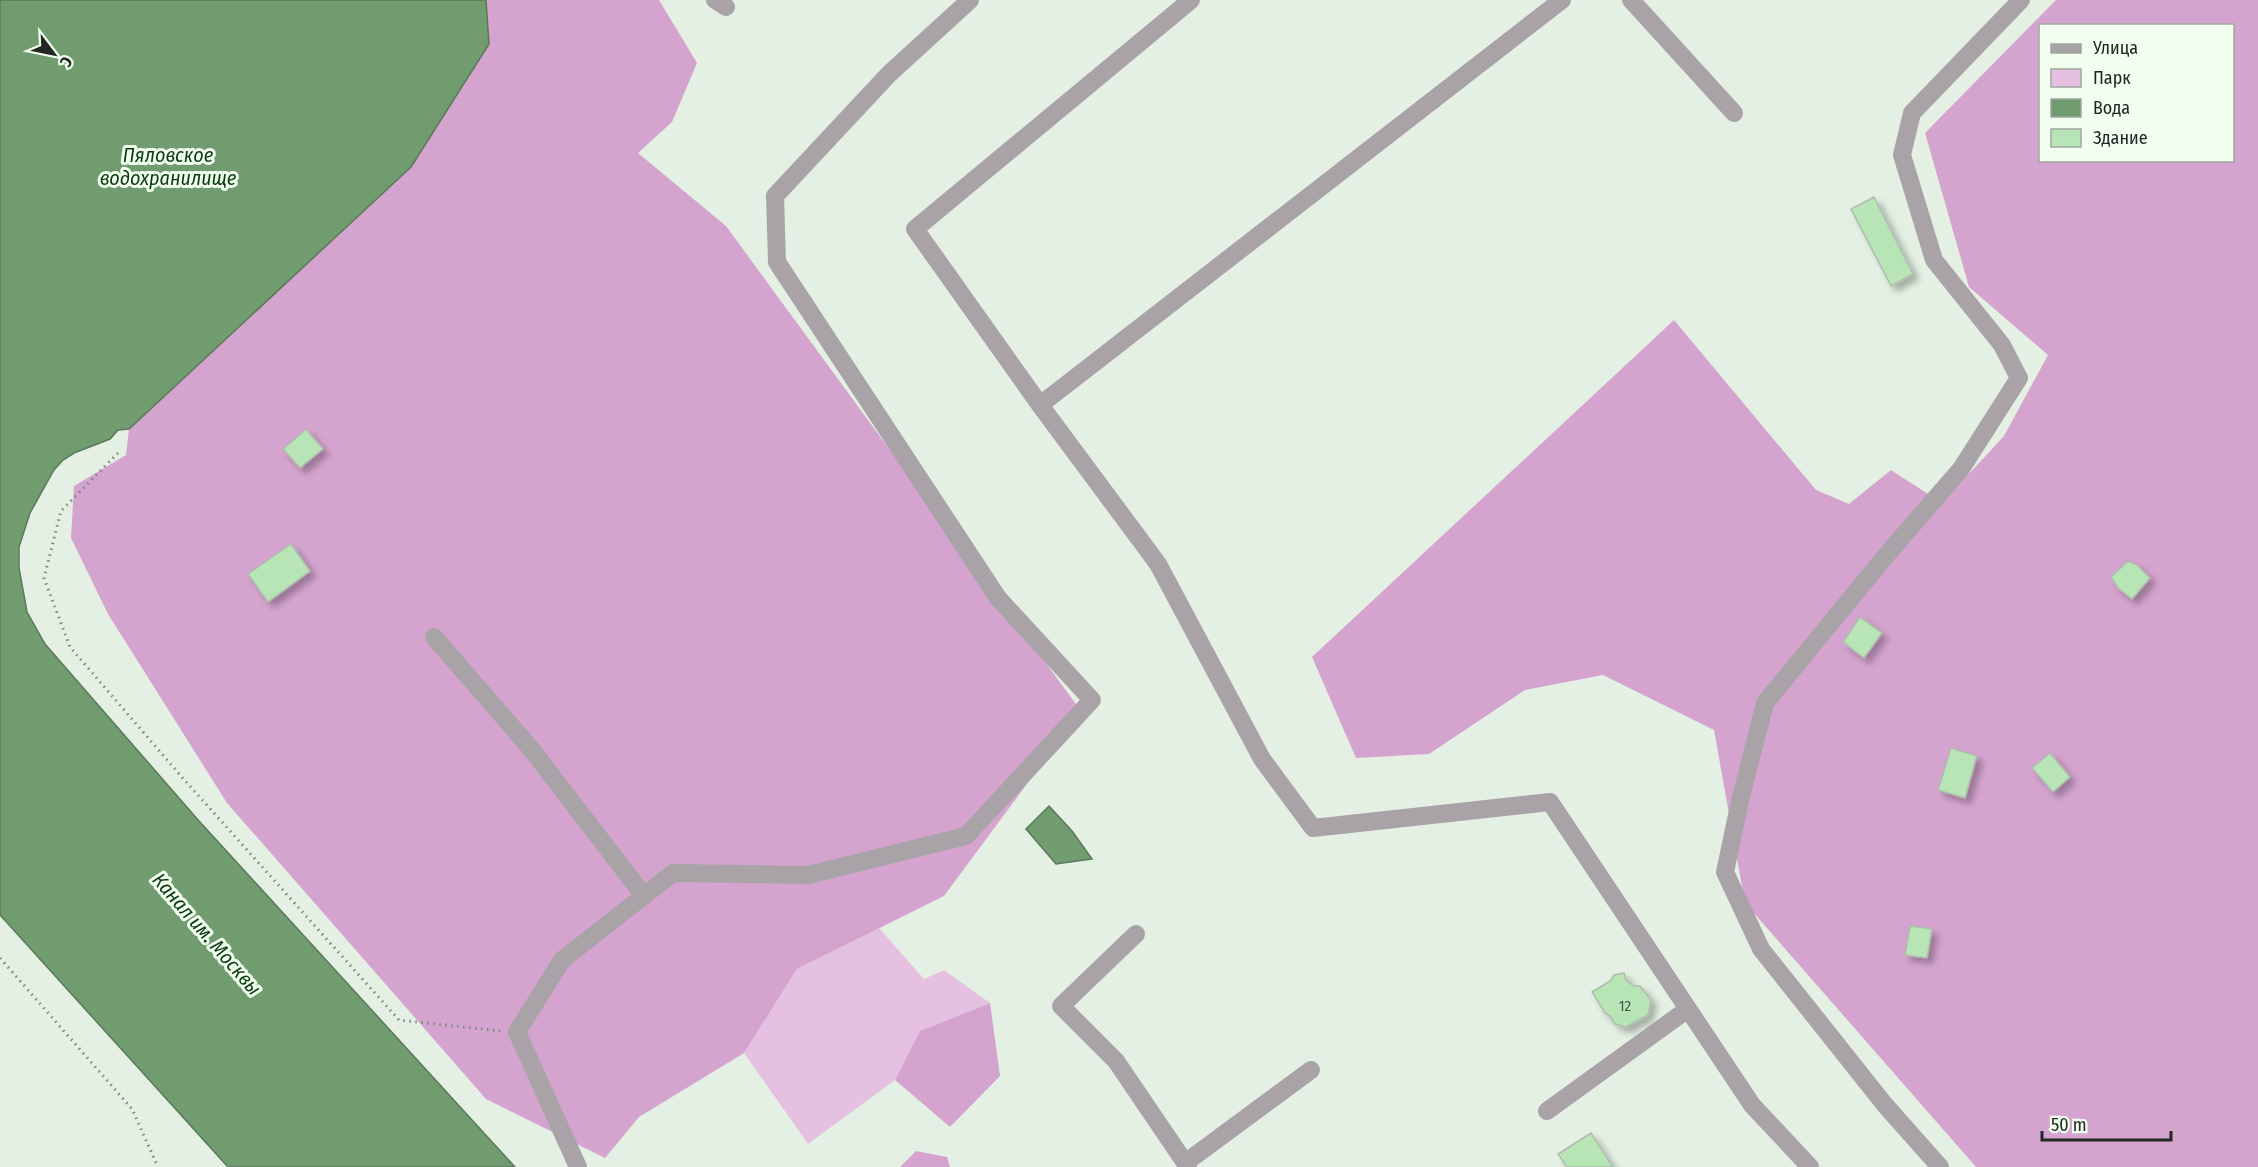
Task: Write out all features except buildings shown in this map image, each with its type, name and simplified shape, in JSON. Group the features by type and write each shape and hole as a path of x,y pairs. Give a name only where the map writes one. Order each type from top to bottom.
{"street":[{"path":"578,1167 517,1032 562,960 673,873 808,875 966,836 1092,700 998,598 777,262 775,196 889,74 970,0"},
{"path":"1191,0 915,229 1040,405 1158,564 1262,759 1313,828 1550,802 1752,1104 1810,1167"},
{"path":"1040,405 1562,0"},
{"path":"1631,0 1734,113"},
{"path":"1940,1167 1885,1106 1761,949 1725,872 1740,801 1765,704 1889,552 1961,469 2019,378 2002,345 1934,260 1902,155 1912,113 2021,0"},
{"path":"434,637 532,750 644,896"},
{"path":"1136,934 1061,1006 1116,1061 1186,1165 1311,1070"},
{"path":"1547,1111 1688,1009"}],"path":[{"path":"118,453 61,511 44,578 70,647 399,1020 517,1032"},
{"path":"0,958 132,1109 158,1167"}],"green space":[{"path":"879,928 924,979 944,970 990,1003 920,1031 895,1080 808,1144 744,1053 797,969"}],"shaded area":[{"path":"486,0 659,0 697,63 672,122 638,153 726,226 1081,711 944,896 797,969 744,1053 639,1117 605,1158 486,1099 227,803 108,614 71,538 74,486 126,455 129,429 411,167 488,44"},
{"path":"2056,0 2258,0 2258,1167 1976,1167 1745,903 1714,730 1603,675 1525,690 1429,754 1356,758 1312,657 1674,320 1816,490 1849,504 1891,470 1942,503 2004,436 2048,355 1969,287 1925,133"},
{"path":"990,1003 1000,1076 950,1127 895,1080 920,1031"},
{"path":"916,1151 947,1157 950,1167 900,1167"}],"water":[{"name":"Пяловское водохранилище","path":"0,0 486,0 489,44 411,167 129,429 118,430 110,439 74,453 63,460 54,470 30,513 19,547 19,568 27,612 45,644 199,821 515,1167 228,1167 0,915"},
{"path":"1049,806 1072,831 1092,859 1056,864 1026,829"}],"water label":[{"name":"Канал им. Москвы","path":"207,934"}]}
